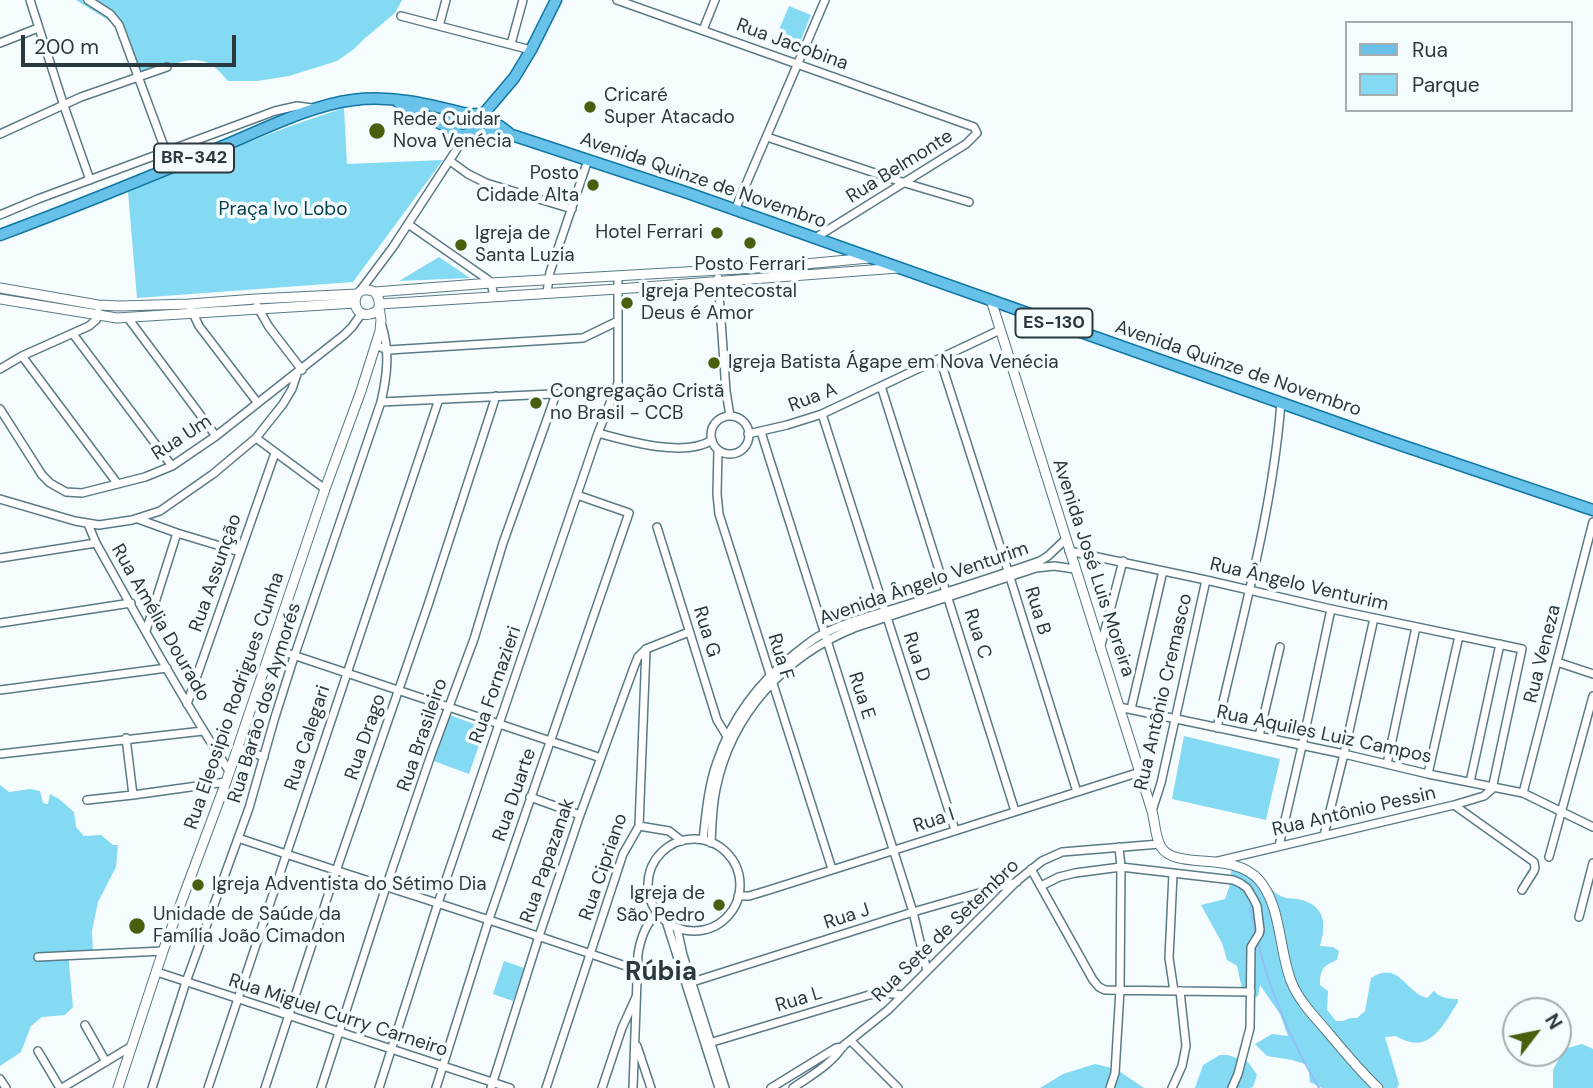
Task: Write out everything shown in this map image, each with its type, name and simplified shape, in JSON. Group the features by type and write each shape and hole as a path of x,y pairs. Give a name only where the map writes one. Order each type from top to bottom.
{"main road":[{"path":"467,123 496,100 508,86 531,50 556,0"},
{"name":"BR-342","path":"393,99 467,123"},
{"name":"BR-342","path":"0,235 315,109 350,100 393,99 424,104 467,123"},
{"path":"496,100 500,119 512,134"},
{"name":"ES-130","path":"467,123 512,134"},
{"name":"Avenida Quinze de Novembro","path":"512,134 1386,440 1591,506"}],"street":[{"path":"88,0 110,14 119,24 166,152"},
{"path":"439,26 446,0"},
{"path":"511,44 523,0"},
{"name":"Rua Jacobina","path":"617,0 957,120"},
{"path":"703,30 715,0"},
{"path":"735,210 825,0"},
{"path":"30,2 90,180"},
{"path":"401,16 531,50"},
{"path":"0,43 38,28"},
{"path":"0,134 88,95 167,67"},
{"path":"0,215 275,111 297,106 315,109"},
{"name":"Rua Belmonte","path":"815,238 976,136 974,127 957,120"},
{"path":"381,324 358,310 357,296 450,161 456,150 455,144 467,123"},
{"path":"767,137 969,202"},
{"path":"547,292 550,272 587,160"},
{"path":"450,161 486,183 572,209"},
{"path":"408,224 484,277 491,283 494,296"},
{"path":"0,288 120,306 258,309 357,296 368,289 374,291 718,271 869,258"},
{"path":"379,305 898,268"},
{"path":"718,271 730,416"},
{"path":"376,272 374,291 380,299 381,324"},
{"name":"Rua Fornazieri","path":"379,1088 438,903 598,433 616,391 619,375 618,276"},
{"path":"0,299 98,316 128,318 255,299 357,296"},
{"path":"0,499 88,524 108,525 160,511 213,474 256,438 289,394 299,371 258,309 255,299"},
{"name":"Avenida José Luis Moreira","path":"991,300 1161,846"},
{"path":"0,369 22,356 89,326 98,316 98,304"},
{"path":"365,314 376,311 379,305"},
{"path":"191,309 199,326 257,402"},
{"name":"Rua Um","path":"0,409 36,467 50,483 66,492 82,493 155,474 172,466 216,436 344,335 365,314"},
{"path":"128,318 216,436"},
{"path":"375,345 387,349 583,338 618,321"},
{"name":"Rua Eleosipio Rodrigues Cunha","path":"118,1088 163,951 226,782 381,324"},
{"name":"Rua Barão dos Aymorés","path":"152,1088 186,982 238,838 294,657 381,402 388,364 381,324"},
{"name":"Rua A","path":"748,434 822,414 1000,330"},
{"path":"73,334 172,466"},
{"path":"22,356 117,483"},
{"name":"Rua B","path":"940,359 1077,792"},
{"path":"280,385 289,394"},
{"name":"Rua C","path":"881,386 1015,811"},
{"path":"381,402 616,391"},
{"name":"Rua Brasileiro","path":"321,1088 386,887 474,639 507,532 556,394"},
{"name":"Rua Drago","path":"265,1088 496,396"},
{"name":"Rua Calegari","path":"208,1088 439,398"},
{"path":"1217,728 1249,590 1274,462 1281,402"},
{"name":"Rua D","path":"822,414 955,830"},
{"path":"730,416 740,419 748,434 745,446 730,454 718,450 712,440 713,427 722,418 730,416"},
{"name":"Rua E","path":"761,432 913,912 927,971"},
{"path":"598,433 656,446 691,447 712,440"},
{"path":"256,438 325,489"},
{"name":"Rua F","path":"718,450 719,514 832,869"},
{"name":"Rua Assunção","path":"187,704 275,453"},
{"name":"Rua Duarte","path":"436,1088 489,919 629,513 577,495"},
{"path":"138,519 240,552"},
{"name":"Rua Veneza","path":"1523,793 1593,522"},
{"name":"Rua Amélia Dourado","path":"88,524 96,543 187,704 229,771"},
{"name":"Rua G","path":"657,527 717,720 729,740"},
{"path":"146,631 177,533"},
{"name":"Avenida Ângelo Venturim","path":"707,841 710,785 717,761 744,707 802,648 826,636 886,614 1009,574 1040,561 1066,539"},
{"path":"0,558 96,543"},
{"name":"Rua Ângelo Venturim","path":"1069,551 1522,649 1493,786"},
{"path":"1100,649 1123,561"},
{"name":"Avenida Ângelo Venturim","path":"1009,574 1044,567 1075,569"},
{"path":"1131,709 1163,570"},
{"name":"Rua Antônio Cremasco","path":"1152,811 1161,783 1206,580"},
{"path":"0,623 131,603"},
{"path":"1279,846 1331,609"},
{"path":"1324,835 1374,618"},
{"path":"1387,764 1416,627"},
{"path":"646,649 689,632"},
{"path":"1427,774 1459,636"},
{"path":"1470,782 1500,644"},
{"path":"1259,736 1280,647"},
{"path":"272,648 601,758"},
{"name":"Rua Papazanak","path":"492,1085 580,815 634,667 638,657 646,649"},
{"name":"Rua Cipriano","path":"546,1088 623,854 639,826 646,649"},
{"path":"1557,662 1593,674"},
{"path":"0,690 167,668"},
{"path":"1549,857 1593,696"},
{"name":"Rua Aquiles Luiz Campos","path":"1119,707 1523,793 1593,827"},
{"path":"0,754 203,731"},
{"path":"126,738 133,795"},
{"path":"237,747 264,757"},
{"name":"Rua I","path":"738,896 755,894 1140,772"},
{"path":"87,800 226,782"},
{"name":"Rua Antônio Pessin","path":"1218,861 1454,805 1484,796 1493,786"},
{"path":"530,797 580,815"},
{"path":"1454,805 1534,862 1534,871 1522,890"},
{"path":"639,826 669,831 682,841"},
{"path":"238,838 638,970"},
{"path":"682,841 707,841 722,849 731,859 740,882 738,896 726,918 716,926 690,931 677,928 657,912 652,903 648,890 652,866 659,855 682,841"},
{"path":"1161,846 1181,859 1233,864 1258,879 1272,907 1287,970 1297,993 1349,1058 1378,1088"},
{"name":"Rua Sete de Setembro","path":"771,1088 851,1041 875,1022 1017,881 1042,861 1062,852 1161,846"},
{"path":"1111,1088 1115,1073 1120,990 1119,847"},
{"path":"1579,917 1593,863"},
{"path":"1041,886 1075,873 1121,867 1233,880 1247,888 1256,906 1260,930 1251,947 1250,1028 1232,1088"},
{"path":"1031,869 1099,987 1105,990 1251,992"},
{"path":"1172,1088 1182,1066 1186,1046 1169,958 1173,874"},
{"name":"Rua J","path":"689,983 1017,881"},
{"path":"633,1088 642,934 657,912"},
{"path":"666,921 689,983 719,1088"},
{"path":"677,928 689,983"},
{"path":"38,957 163,951"},
{"name":"Rua Miguel Curry Carneiro","path":"157,972 492,1085 510,1088"},
{"path":"602,1088 622,1028 638,993"},
{"name":"Rua L","path":"708,1044 869,995 903,995"},
{"path":"85,1025 106,1062"},
{"path":"851,1041 898,1088"},
{"path":"636,1042 651,1088"},
{"path":"708,1044 725,1088"},
{"path":"38,1051 61,1088 132,1046"},
{"name":"Rua Sete de Setembro","path":"793,1088 825,1065 843,1046"},
{"path":"0,1079 6,1088"}],"green space":[{"path":"76,0 402,0 395,13 337,61 289,76 257,81 228,81 210,64 195,60 180,62 144,76 139,72 114,19 108,20"},
{"path":"789,6 811,15 795,54 773,44"},
{"name":"Praça Ivo Lobo","path":"344,108 347,164 443,160 353,282 137,298 128,192 262,137"},
{"path":"439,257 470,278 399,281"},
{"path":"447,714 485,728 469,774 431,760"},
{"path":"1184,736 1280,759 1266,820 1172,799"},
{"path":"0,785 9,792 30,789 40,791 43,803 48,804 50,794 74,812 76,827 84,836 101,835 113,845 118,845 116,867 98,902 92,931 93,952 68,953 73,1007 65,1015 42,1017 31,1026 21,1052 0,1066"},
{"path":"1235,865 1261,876 1278,895 1313,905 1322,916 1320,946 1333,947 1339,951 1337,960 1323,969 1320,980 1320,985 1328,991 1327,1010 1336,1021 1357,1018 1365,1011 1371,978 1381,973 1395,975 1427,998 1434,991 1445,998 1458,999 1440,1029 1426,1041 1417,1043 1396,1036 1385,1037 1399,1084 1397,1088 1322,1088 1310,1082 1308,1065 1267,1056 1255,1044 1272,1034 1288,1036 1280,1014 1260,985 1258,996 1250,1000 1243,993 1237,966 1227,960 1222,943 1201,905 1225,899"},
{"path":"504,961 524,968 513,1001 493,994"},
{"path":"1582,1044 1593,1049 1593,1088 1553,1088 1555,1067 1572,1067 1572,1047"},
{"path":"1220,1055 1248,1062 1257,1075 1253,1087 1195,1088 1203,1065"},
{"path":"1095,1064 1116,1069 1144,1088 1040,1088 1063,1074"}],"waterway":[{"path":"1250,908 1256,934"},
{"path":"1258,943 1283,1018 1319,1088"}],"place":[{"name":"Cricaré Super Atacado","path":"590,107"},
{"name":"Rede Cuidar Nova Venécia","path":"377,131"},
{"name":"Posto Cidade Alta","path":"593,185"},
{"name":"Hotel Ferrari","path":"717,233"},
{"name":"Posto Ferrari","path":"750,243"},
{"name":"Igreja de Santa Luzia","path":"461,245"},
{"name":"Igreja Pentecostal Deus é Amor","path":"627,303"},
{"name":"Igreja Batista Ágape em Nova Venécia","path":"714,363"},
{"name":"Congregação Cristã no Brasil - CCB","path":"536,403"},
{"name":"Igreja Adventista do Sétimo Dia","path":"198,885"},
{"name":"Igreja de São Pedro","path":"719,905"},
{"name":"Unidade de Saúde da Família João Cimadon","path":"137,926"}],"district":[{"name":"Rúbia","path":"661,973"}]}
